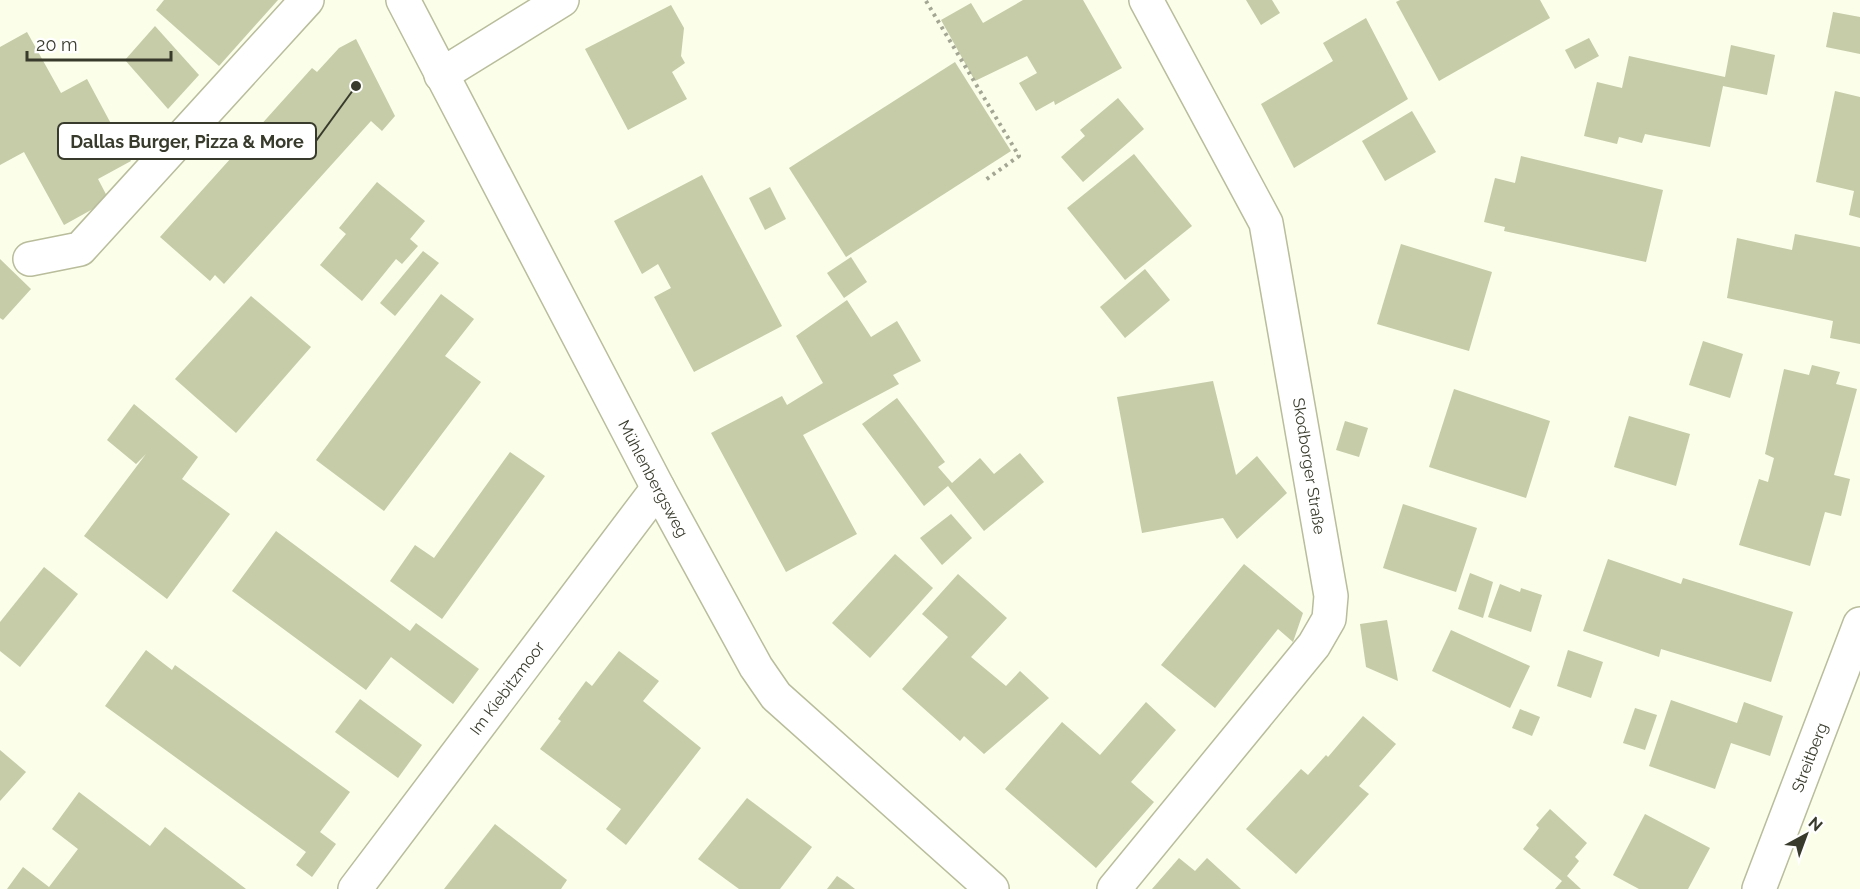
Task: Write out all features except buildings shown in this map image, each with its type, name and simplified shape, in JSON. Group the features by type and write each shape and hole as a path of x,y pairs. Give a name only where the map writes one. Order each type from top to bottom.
{"street":[{"path":"30,259 80,249 307,0"},
{"name":"Mühlenbergsweg","path":"403,0 658,488 756,667 776,696 976,884"},
{"path":"441,75 562,0"},
{"name":"Skodborger Straße","path":"1114,889 1314,645 1329,619 1331,596 1266,223 1146,0"},
{"name":"Im Kiebitzmoor","path":"355,889 658,488"},
{"name":"Streitberg","path":"1759,889 1860,624"}],"path":[{"path":"926,1 1019,156 984,181"}],"place":[{"name":"Dallas Burger, Pizza & More","path":"356,86"}]}
